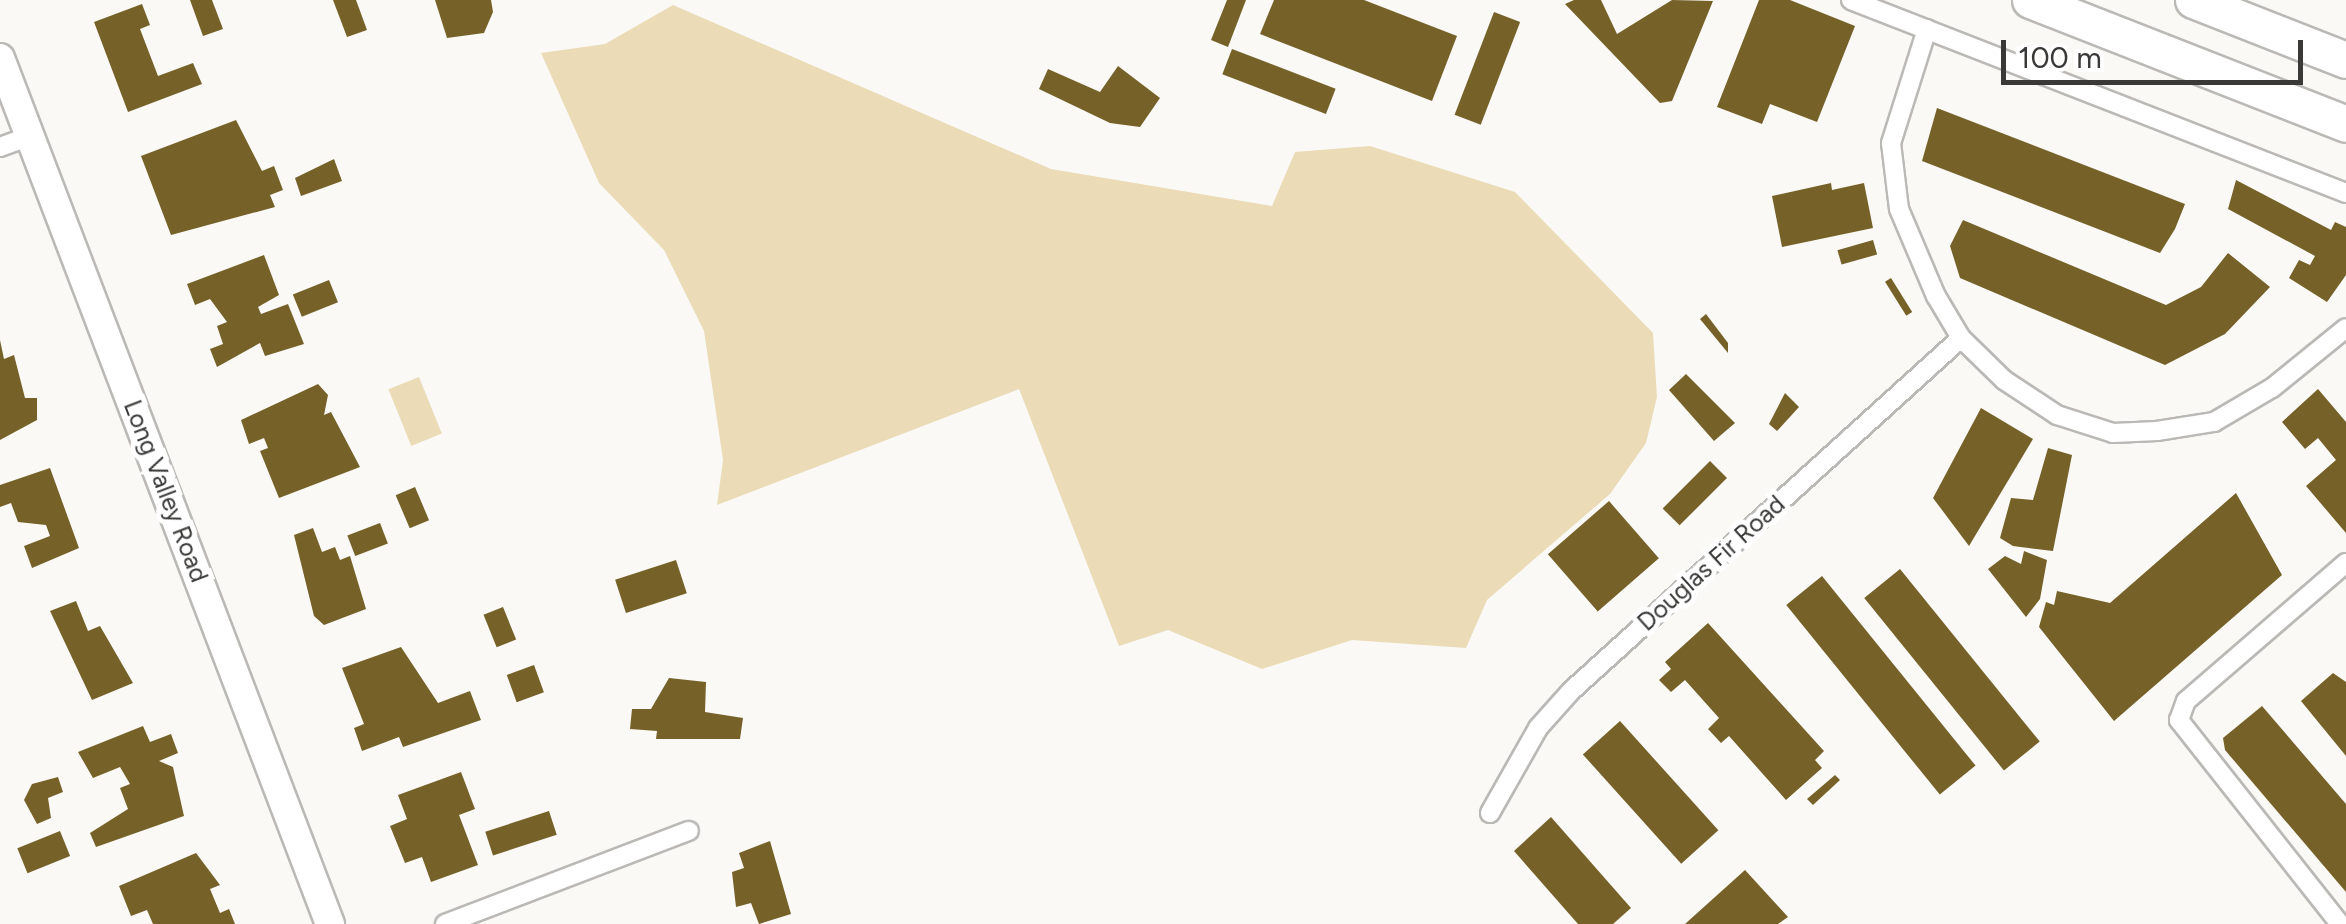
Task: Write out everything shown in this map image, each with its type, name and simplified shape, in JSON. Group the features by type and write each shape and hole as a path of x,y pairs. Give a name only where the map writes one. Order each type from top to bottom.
{"highway":[{"path":"2030,0 2346,124"},
{"path":"2193,0 2346,60"},
{"path":"2231,14 2346,34"}],"street":[{"path":"1851,0 2346,193"},
{"path":"1927,29 1898,102 1893,178 1906,239 1961,338 2004,380 2057,415 2113,433 2214,422 2272,388 2346,328"},
{"name":"Long Valley Road","path":"0,58 330,924"},
{"path":"0,147 30,136"},
{"name":"Douglas Fir Road","path":"1490,812 1538,728 1571,691 1961,338"},
{"path":"2340,924 2179,720 2186,701 2346,563"},
{"path":"444,924 689,832"}],"shaded area":[{"path":"673,5 1051,169 1272,206 1295,152 1370,146 1515,192 1653,333 1657,397 1646,443 1610,494 1487,600 1466,648 1352,640 1262,669 1168,630 1119,646 1019,389 717,505 723,460 704,331 664,250 599,183 541,53 605,44"},
{"path":"419,377 442,434 411,446 388,389"}],"building":[{"path":"190,0 212,0 223,29 203,36"},
{"path":"333,0 356,0 367,30 347,37"},
{"path":"435,0 491,0 493,12 484,33 447,38"},
{"path":"1227,0 1246,0 1228,47 1211,40"},
{"path":"1274,0 1364,0 1457,36 1432,101 1260,34"},
{"path":"1601,0 1617,34 1672,0 1713,1 1672,101 1660,103 1565,4"},
{"path":"1759,0 1790,0 1855,26 1817,122 1770,104 1762,124 1717,107"},
{"path":"142,4 150,25 140,29 158,76 193,63 202,84 128,112 94,22"},
{"path":"1494,12 1520,22 1481,125 1455,115"},
{"path":"1232,49 1336,89 1326,114 1222,74"},
{"path":"1118,66 1160,98 1140,127 1110,123 1039,89 1048,69 1100,92"},
{"path":"1937,108 2185,204 2175,229 2160,253 1922,161"},
{"path":"236,120 262,171 274,166 283,190 270,195 275,207 171,235 141,156"},
{"path":"334,159 342,181 301,196 295,178"},
{"path":"2236,180 2331,230 2335,222 2346,227 2346,275 2327,302 2289,278 2299,260 2310,265 2315,256 2228,209"},
{"path":"1831,183 1832,190 1864,183 1873,228 1782,247 1772,196"},
{"path":"1963,220 2166,305 2201,287 2228,253 2270,287 2225,334 2165,365 1960,278 1950,246"},
{"path":"1873,240 1877,254 1842,265 1837,250"},
{"path":"264,255 279,295 258,307 261,314 288,304 304,344 265,356 260,343 217,367 210,349 223,344 217,326 227,322 210,299 195,305 187,284"},
{"path":"1891,278 1912,312 1906,316 1885,282"},
{"path":"329,280 338,302 302,317 293,295"},
{"path":"1706,314 1728,343 1728,353 1700,319"},
{"path":"0,340 4,359 14,355 25,398 37,398 37,420 0,440"},
{"path":"1686,374 1735,423 1714,441 1669,390"},
{"path":"318,384 328,395 324,415 331,412 360,467 279,498 260,451 268,448 264,438 249,444 241,420"},
{"path":"2318,389 2346,422 2346,533 2306,486 2336,460 2318,438 2305,449 2282,422"},
{"path":"1785,393 1799,407 1777,431 1769,424"},
{"path":"1981,408 2033,439 1969,546 1933,498"},
{"path":"2048,448 2072,455 2053,551 2013,546 2000,538 2011,498 2033,500"},
{"path":"1710,461 1727,478 1680,525 1663,508"},
{"path":"50,468 79,548 32,568 24,546 50,536 46,525 18,522 11,503 0,507 0,485"},
{"path":"415,487 429,520 410,528 396,495"},
{"path":"2236,493 2282,575 2114,721 2039,627 2046,602 2054,605 2057,591 2110,603"},
{"path":"1609,501 1659,558 1598,611 1548,554"},
{"path":"380,523 388,544 355,556 347,536"},
{"path":"313,528 322,552 335,547 340,560 350,556 366,609 324,625 314,616 294,535"},
{"path":"2024,551 2047,560 2040,599 2026,617 1988,569 2005,556 2021,564"},
{"path":"676,560 687,593 626,613 615,580"},
{"path":"1900,569 2040,742 2004,770 1864,598"},
{"path":"1822,576 1976,766 1940,795 1786,605"},
{"path":"76,601 88,631 100,626 133,683 92,700 50,611"},
{"path":"503,607 516,639 497,647 484,615"},
{"path":"1708,623 1824,751 1815,760 1822,768 1786,800 1729,736 1721,743 1708,729 1719,718 1685,680 1671,692 1659,680 1671,669 1665,662"},
{"path":"401,647 438,703 470,691 481,720 403,747 399,737 362,751 354,728 364,724 342,668"},
{"path":"534,665 544,692 517,702 507,675"},
{"path":"2333,673 2346,682 2346,756 2301,701"},
{"path":"669,678 706,682 705,712 743,718 740,739 656,739 657,731 630,729 632,709 651,709"},
{"path":"2262,706 2346,804 2346,892 2225,750 2223,738"},
{"path":"1620,721 1718,830 1681,864 1583,754"},
{"path":"143,726 150,742 171,734 178,753 159,761 173,767 184,816 96,847 90,833 128,809 120,788 130,784 120,767 93,778 78,752"},
{"path":"461,772 475,809 459,815 478,865 431,882 422,857 405,863 390,826 407,819 398,795"},
{"path":"1835,775 1840,780 1813,805 1807,799"},
{"path":"58,777 63,792 48,798 51,818 37,824 24,800 32,784"},
{"path":"549,811 557,835 493,855 485,832"},
{"path":"1551,817 1631,908 1613,924 1578,924 1514,851"},
{"path":"60,831 70,856 27,873 17,848"},
{"path":"770,841 791,914 759,924 751,903 736,907 732,872 744,868 739,853"},
{"path":"196,853 220,885 210,889 220,913 229,909 235,924 153,924 147,910 131,916 119,886"},
{"path":"1745,870 1788,917 1778,924 1685,924"}]}
